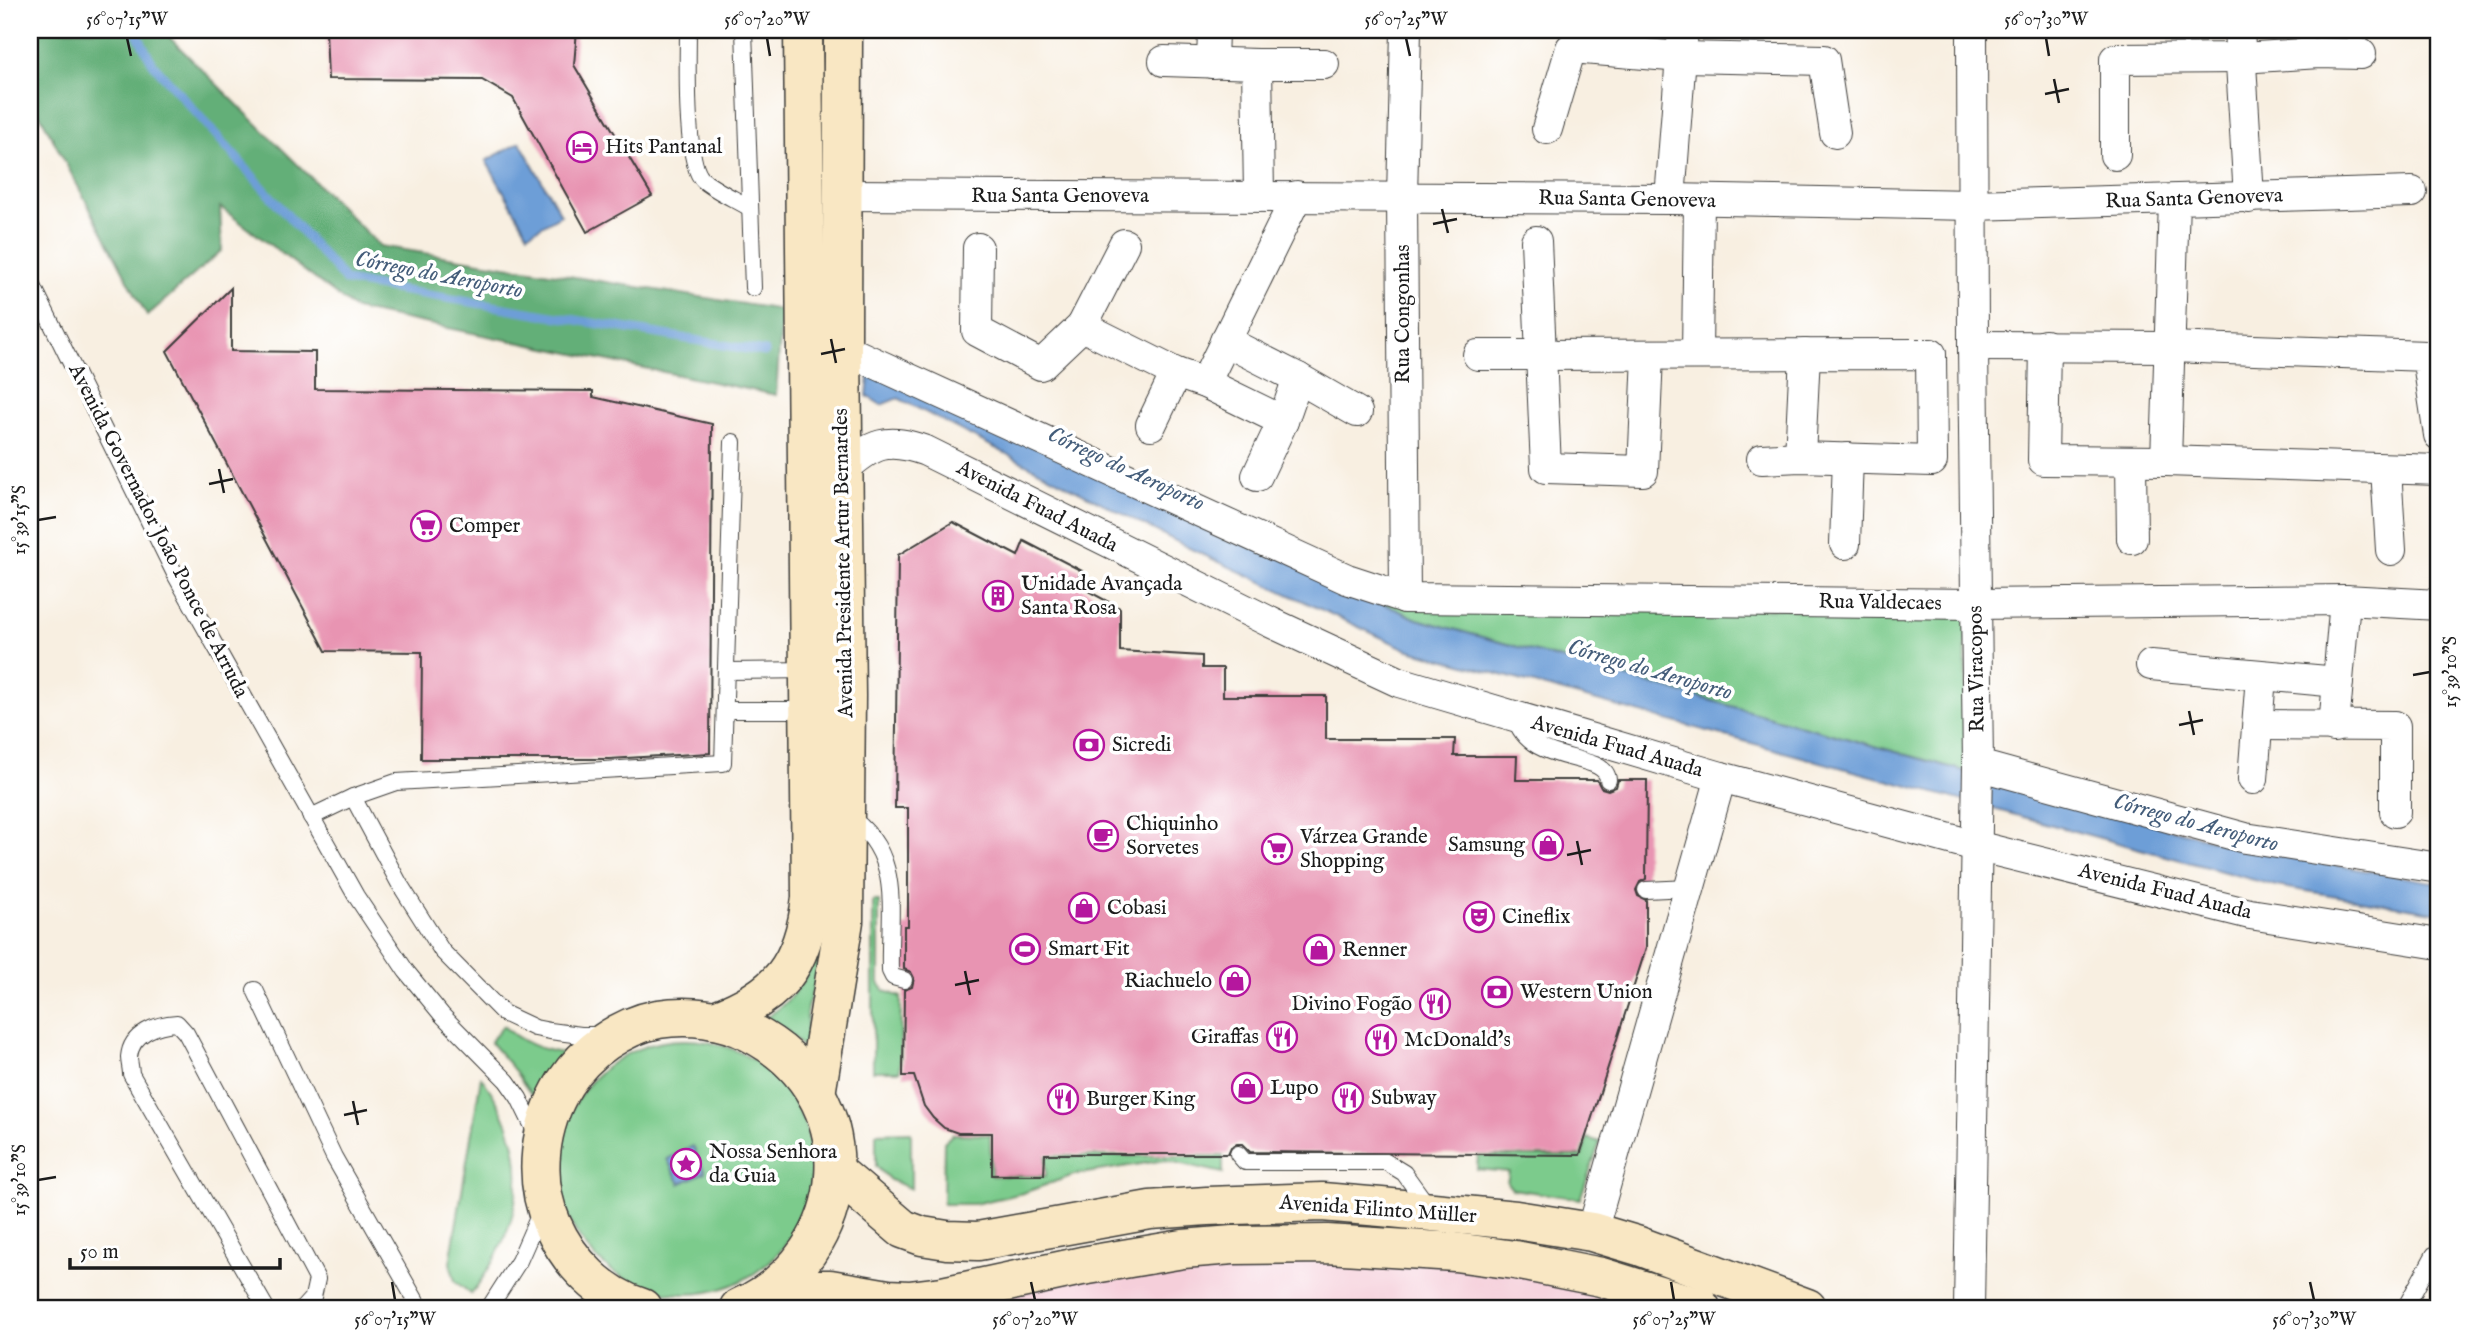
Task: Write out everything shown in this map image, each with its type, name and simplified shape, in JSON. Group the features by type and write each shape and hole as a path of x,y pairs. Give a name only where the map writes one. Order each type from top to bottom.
{"main road":[{"name":"Avenida Presidente Artur Bernardes","path":"715,1020 752,1004 775,987 796,961 804,938 811,898 803,30"},
{"name":"Avenida Presidente Artur Bernardes","path":"816,1094 843,930 846,696 842,348 843,30"},
{"path":"642,1308 615,1296 604,1295 564,1246 545,1202 540,1170 541,1154 549,1115 568,1079 589,1055 629,1028 667,1018 699,1017 715,1020 746,1030 774,1046 797,1068 816,1094 829,1124 835,1171 826,1219 812,1248 792,1273 751,1302"},
{"name":"Avenida Filinto Müller","path":"835,1171 903,1229 922,1236 947,1240 987,1240 1150,1210 1322,1202 1516,1220 1592,1233 1639,1246 1807,1308"},
{"name":"Avenida Filinto Müller","path":"751,1302 801,1289 830,1289 909,1300 942,1296 1106,1261 1183,1249 1233,1245 1328,1244 1443,1251 1515,1260 1601,1277 1701,1308"}],"street":[{"path":"1212,63 1213,30"},
{"name":"Rua Congonhas","path":"1405,598 1402,197 1406,30"},
{"name":"Rua Viracopos","path":"1969,1308 1978,766 1972,30"},
{"path":"2115,155 2115,59 2240,44 2319,41 2361,54"},
{"path":"1547,129 1571,48 1683,43 1824,60 1836,133"},
{"path":"1670,199 1683,43"},
{"path":"2240,44 2249,198"},
{"path":"1164,61 1324,64"},
{"path":"1257,64 1259,196"},
{"name":"Rua Santa Genoveva","path":"842,195 1670,199 1973,205 2412,191"},
{"path":"1205,383 1297,196"},
{"path":"2166,461 2174,200"},
{"path":"1697,354 1699,201"},
{"path":"1536,241 1546,468 1643,471 1648,355"},
{"path":"978,248 977,331 1041,365 1082,326 1124,244"},
{"path":"1082,326 1176,373 1205,383 1283,421"},
{"path":"1224,341 1298,378 1357,412"},
{"path":"2045,345 2043,460 2166,461 2439,470"},
{"path":"1973,346 2170,347 2427,356 2439,435"},
{"path":"842,348 1335,573 1405,598"},
{"path":"1800,457 1805,354"},
{"path":"1478,355 1931,354 1932,461 1800,457 1762,459"},
{"path":"1151,425 1176,373"},
{"path":"1257,476 1283,421 1298,378"},
{"name":"Avenida Fuad Auada","path":"844,470 862,453 879,445 903,443 926,451 1270,622 1399,682 1721,777 1976,846 2250,914 2439,944"},
{"path":"1845,544 1848,458"},
{"path":"2131,462 2132,539"},
{"path":"2386,469 2391,550"},
{"name":"Rua Valdecaes","path":"1405,598 1976,604 2345,600 2439,605"},
{"path":"2334,727 2345,600"},
{"path":"2151,666 2338,682"},
{"path":"2253,779 2261,676"},
{"path":"2258,725 2395,726 2395,812"},
{"path":"1978,766 2245,838 2439,868"},
{"path":"1592,1233 1721,777"}],"lane":[{"path":"688,30 690,137 693,159 701,178 750,208"},
{"path":"744,30 753,288"},
{"name":"Avenida Governador João Ponce de Arruda","path":"30,281 176,576 356,896 406,971 442,1015 507,1080 529,1116 538,1137 541,1154"},
{"path":"311,817 353,797 396,782 723,763 733,442"},
{"path":"726,671 810,670"},
{"path":"724,710 811,709"},
{"path":"1515,716 1521,732 1529,741 1549,752 1600,766 1607,772 1608,780"},
{"path":"353,797 399,883 442,951 503,1013 535,1028 564,1034 599,1035 629,1028"},
{"path":"845,814 868,831 886,860 890,888 890,971 893,977 904,981"},
{"path":"1646,890 1689,888"},
{"path":"255,990 334,1157 420,1308"},
{"path":"265,1308 131,1074 129,1055 135,1042 145,1031 162,1024 177,1023 187,1033 317,1279 313,1297 303,1308"},
{"path":"1238,1154 1245,1162 1386,1162 1404,1173 1431,1212"},
{"path":"489,1308 519,1261 545,1202"},
{"path":"2405,1308 2434,1255"}],"shaded area":[{"path":"1198,1256 1487,1263 1658,1308 907,1308"}],"green space":[{"path":"30,30 162,30 380,246 782,310 776,395 355,309 220,207 222,250 147,316 30,96"},
{"path":"870,367 1382,598 1966,614 1965,771 1417,619"},
{"path":"873,901 879,901 879,983 885,991 901,997 900,1071 873,1071"},
{"path":"817,949 826,949 807,1008 807,1052 786,1030 762,1020 782,1006 797,990 809,971"},
{"path":"503,1026 532,1045 567,1054 546,1074 535,1100 490,1042"},
{"path":"685,1040 734,1050 756,1061 775,1077 791,1096 802,1118 812,1167 802,1216 791,1238 775,1257 756,1273 734,1284 685,1294 636,1284 614,1273 595,1257 579,1238 568,1216 558,1167 568,1118 579,1096 595,1077 614,1061 636,1050"},
{"path":"481,1077 499,1105 510,1132 517,1159 517,1187 513,1214 503,1241 471,1294 455,1281 450,1263"},
{"path":"911,1132 911,1189 890,1180 876,1166 876,1133"},
{"path":"953,1134 990,1135 991,1176 1046,1176 1046,1156 1223,1156 1223,1173 1165,1160 1074,1175 1023,1193 974,1204 943,1204 944,1142"},
{"path":"1587,1138 1600,1142 1580,1199 1512,1189 1507,1183 1509,1172 1477,1169 1478,1156 1582,1156"}],"water":[{"path":"520,142 561,215 528,234 486,161"},
{"path":"870,367 1417,619 2252,851 2439,883 2439,913 2276,886 1406,649 1191,549 898,398 881,405 867,396"},
{"path":"693,1146 705,1172 680,1184 667,1159"}],"building":[{"name":"Hits Pantanal","path":"326,30 577,30 574,65 652,196 587,232 513,98 482,80 328,79"},
{"name":"Comper","path":"231,288 231,351 315,352 315,389 593,391 593,397 712,424 710,753 609,759 421,759 422,652 326,651 167,351"},
{"name":"Várzea Grande Shopping","path":"953,522 1018,556 1024,541 1082,571 1075,584 1120,608 1120,651 1202,656 1202,668 1223,668 1223,696 1326,696 1326,739 1455,739 1454,756 1517,756 1516,780 1597,780 1601,788 1608,790 1616,787 1618,780 1647,780 1646,879 1640,882 1636,890 1638,896 1646,900 1646,948 1580,1155 1250,1152 1242,1144 1237,1144 1231,1147 1228,1154 1045,1154 1044,1175 992,1175 992,1133 958,1133 944,1128 933,1118 924,1106 914,1076 903,1076 904,990 912,987 914,978 911,972 904,969 904,926 908,926 908,808 895,808 898,555"}],"waterway":[{"name":"Córrego do Aeroporto","path":"135,30 153,64 346,281 765,352"}],"place":[{"name":"Hits Pantanal","path":"582,147"},
{"name":"Comper","path":"426,526"},
{"name":"Unidade Avançada Santa Rosa","path":"998,596"},
{"name":"Sicredi","path":"1089,745"},
{"name":"Chiquinho Sorvetes","path":"1103,836"},
{"name":"Samsung","path":"1548,845"},
{"name":"Várzea Grande Shopping","path":"1277,849"},
{"name":"Cobasi","path":"1084,908"},
{"name":"Cineflix","path":"1479,917"},
{"name":"Smart Fit","path":"1025,949"},
{"name":"Renner","path":"1319,950"},
{"name":"Riachuelo","path":"1235,981"},
{"name":"Western Union","path":"1497,992"},
{"name":"Divino Fogão","path":"1435,1004"},
{"name":"Giraffas","path":"1282,1037"},
{"name":"McDonald's","path":"1381,1040"},
{"name":"Lupo","path":"1247,1088"},
{"name":"Subway","path":"1348,1098"},
{"name":"Burger King","path":"1063,1099"},
{"name":"Nossa Senhora da Guia","path":"686,1164"}]}
